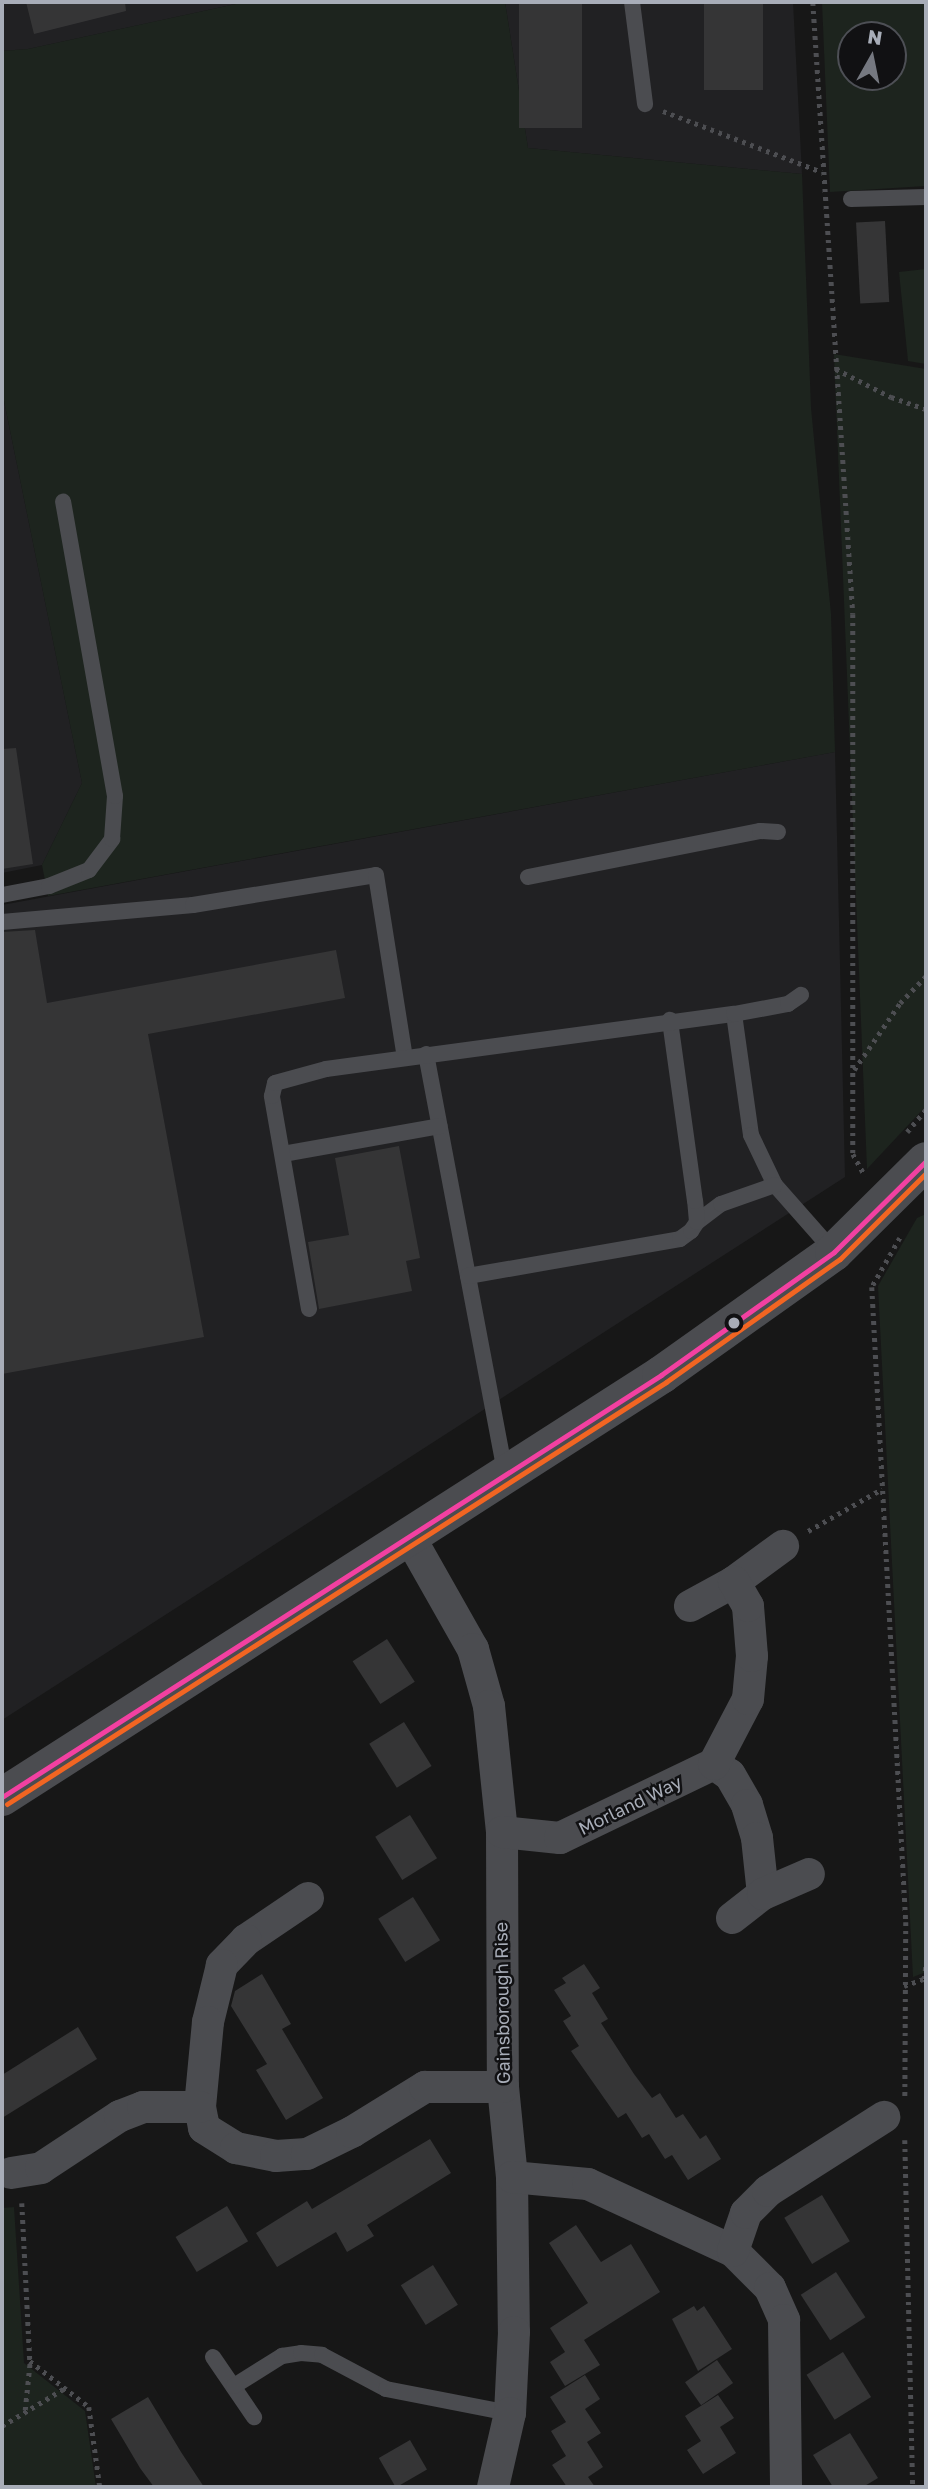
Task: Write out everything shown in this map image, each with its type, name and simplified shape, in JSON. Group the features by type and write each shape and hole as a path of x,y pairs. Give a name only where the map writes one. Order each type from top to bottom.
{"street":[{"path":"2,1797 505,1472 661,1375 834,1252 883,1208 926,1161"},
{"name":"Gainsborough Rise","path":"409,1536 474,1649 489,1706 502,1832 503,2087 512,2178 514,2332 510,2413 493,2487"},
{"path":"690,1606 734,1582 783,1546"},
{"path":"734,1582 748,1606 752,1656 748,1699 714,1764 730,1775 747,1805 757,1838 763,1894"},
{"name":"Morland Way","path":"502,1832 560,1838 714,1764"},
{"path":"732,1918 763,1894 809,1874"},
{"path":"308,1898 246,1940 222,1965 208,2022 200,2107 204,2128 236,2148 286,2155 307,2154 352,2132 425,2087 503,2087"},
{"path":"11,2172 41,2168 120,2116 143,2107 200,2107"},
{"path":"733,2251 746,2213 768,2190 862,2144 898,2120"},
{"path":"512,2178 588,2184 733,2251 770,2288 784,2320 786,2487"}],"lane":[{"path":"632,2 645,104"},
{"path":"851,199 926,197"},
{"path":"2,895 49,886 89,870 112,839 115,796 63,502"},
{"path":"527,877 760,831 778,832"},
{"path":"2,922 193,905 376,876 405,1058"},
{"path":"309,1309 272,1096 275,1083 312,1072 405,1058 670,1020 734,1014 788,1004 801,995"},
{"path":"734,1014 751,1135 775,1185 834,1252"},
{"path":"670,1020 697,1223"},
{"path":"426,1055 505,1472"},
{"path":"283,1154 440,1126"},
{"path":"468,1276 680,1239 721,1204 775,1185"},
{"path":"234,2386 282,2356 301,2353 322,2355 386,2389 510,2413"},
{"path":"213,2357 254,2417"}],"path":[{"path":"813,2 822,172 853,614 853,1154 883,1208 903,1232 872,1287 906,1922 898,2120 913,2487"},
{"path":"645,104 822,172"},
{"path":"836,369 891,397 926,409"},
{"path":"855,1070 900,1003 926,976"},
{"path":"783,1546 882,1489"},
{"path":"904,1986 925,1979 926,1962"},
{"path":"22,2203 30,2361 25,2410"},
{"path":"30,2361 89,2407 100,2487"},
{"path":"2,2426 65,2388"}],"shaded area":[{"path":"2,2 245,2 28,49 2,51"},
{"path":"245,2 505,2 528,148 802,174 811,408 831,614 835,752 48,896 42,865 82,783 2,391 2,51 28,49"},
{"path":"505,2 793,2 802,174 528,148"},
{"path":"822,2 926,2 926,186 830,192"},
{"path":"926,269 926,364 908,361 899,272"},
{"path":"834,354 926,369 926,1106 867,1169"},
{"path":"2,391 82,783 42,865 2,873"},
{"path":"835,752 845,1177 2,1720 2,905"},
{"path":"926,1214 926,1972 913,1977 878,1286 917,1218"},
{"path":"14,2207 24,2363 85,2411 96,2487 2,2487 2,2208"}],"building":[{"path":"26,2 125,2 126,11 34,34"},
{"path":"519,2 582,2 582,128 519,128"},
{"path":"704,2 763,2 763,90 704,90"},
{"path":"885,221 889,302 860,303 856,223"},
{"path":"16,748 33,864 2,869 2,749"},
{"path":"35,930 47,1003 336,950 345,998 148,1034 204,1337 2,1374 2,932"},
{"path":"399,1146 420,1258 406,1261 412,1291 319,1309 308,1242 349,1235 335,1158"},
{"path":"387,1639 415,1682 380,1704 353,1661"},
{"path":"404,1722 432,1766 397,1788 369,1744"},
{"path":"410,1815 437,1858 402,1880 375,1837"},
{"path":"413,1897 440,1940 405,1962 378,1919"},
{"path":"584,1964 600,1988 592,1993 608,2019 601,2023 634,2074 652,2098 660,2093 676,2118 683,2114 700,2139 706,2135 721,2159 688,2180 672,2155 665,2159 649,2134 642,2138 626,2113 618,2118 571,2051 579,2046 563,2021 571,2016 554,1990 566,1983 562,1978"},
{"path":"262,1974 291,2024 282,2029 323,2098 286,2120 256,2070 267,2064 231,2006 235,1991"},
{"path":"78,2027 97,2059 2,2118 2,2075"},
{"path":"430,2139 451,2173 367,2225 374,2236 347,2252 336,2232 277,2267 256,2233 307,2201 312,2209"},
{"path":"822,2195 850,2241 812,2264 784,2218"},
{"path":"227,2206 248,2241 197,2272 176,2237"},
{"path":"576,2225 601,2262 631,2244 660,2292 584,2340 600,2365 565,2386 550,2362 565,2352 550,2328 588,2303 549,2243"},
{"path":"433,2265 458,2305 426,2325 401,2285"},
{"path":"836,2272 865,2317 830,2340 801,2295"},
{"path":"694,2306 697,2311 704,2306 732,2349 698,2371 672,2319"},
{"path":"843,2352 871,2397 835,2420 807,2375"},
{"path":"717,2360 733,2383 701,2405 685,2382"},
{"path":"585,2375 600,2399 585,2409 601,2433 587,2442 603,2467 588,2477 595,2487 567,2487 552,2465 566,2456 551,2431 566,2422 550,2397"},
{"path":"718,2395 734,2418 720,2427 736,2453 703,2474 687,2450 701,2441 685,2416"},
{"path":"148,2397 204,2487 154,2487 140,2468 111,2419"},
{"path":"850,2433 878,2478 863,2487 833,2487 813,2455"},
{"path":"410,2440 427,2469 396,2487 379,2458"}],"transit line":[{"path":"2,1797 661,1375 834,1252 926,1161"},
{"path":"7,1804 666,1382 840,1259 926,1173"}]}
